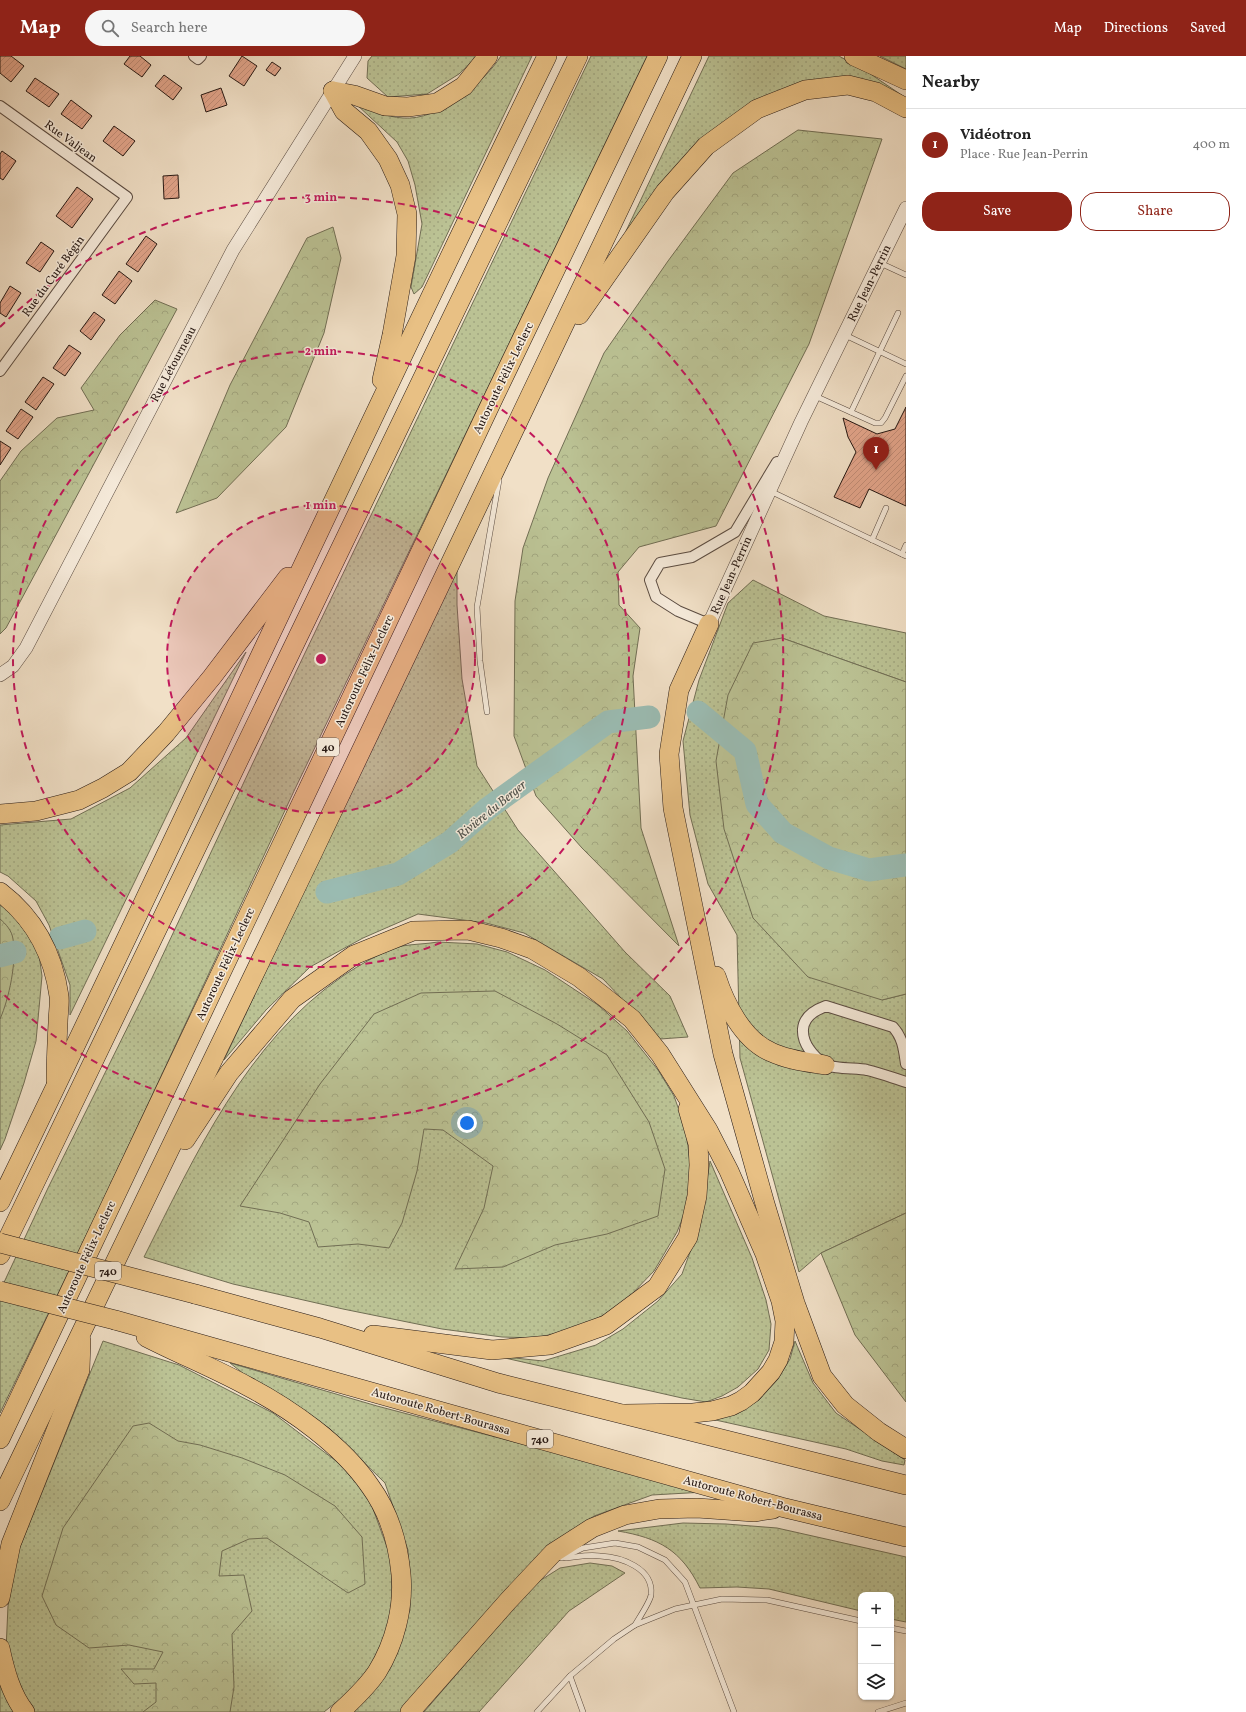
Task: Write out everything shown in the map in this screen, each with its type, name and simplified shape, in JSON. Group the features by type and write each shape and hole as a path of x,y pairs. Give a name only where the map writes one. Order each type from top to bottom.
{"highway":[{"path":"333,91 354,95 385,106 408,107 437,103 464,86 488,56"},
{"path":"0,1202 444,266 547,56"},
{"path":"0,1255 578,56"},
{"name":"Autoroute Félix-Leclerc","path":"0,1439 487,412 658,56"},
{"path":"0,1501 312,854 692,56"},
{"path":"854,56 906,80"},
{"path":"547,360 665,192 706,146 757,109 805,90 848,85 876,92 906,108"},
{"path":"333,91 344,111 368,131 388,159 400,185 407,214 406,256 392,335 373,417"},
{"path":"0,814 36,812 79,800 103,788 129,772 166,733 212,677 311,545"},
{"path":"709,624 679,690 669,754 673,808 723,1054 765,1204 795,1303 822,1376 845,1405 879,1432 906,1450"},
{"path":"688,886 719,984 729,1010 756,1043 771,1052 790,1059 825,1065"},
{"path":"0,892 24,913 36,929 45,944 53,970 59,996 56,1086"},
{"path":"141,1207 229,1073 292,999 354,955 413,931 468,930 501,938 532,949 579,977 632,1019 660,1054 708,1130 729,1171 765,1254 781,1301 785,1321 784,1342 778,1360 771,1372 752,1393 731,1406 712,1411 694,1413 624,1414"},
{"path":"320,1328 492,1350 550,1345 606,1325 657,1287 688,1237 697,1196 699,1165 698,1144 683,1090"},
{"path":"0,1239 21,1249"},
{"name":"740","path":"0,1243 320,1328 498,1383 906,1485"},
{"path":"0,1291 115,1320 173,1343 247,1386 322,1435 371,1486 390,1522 399,1552 402,1586 400,1611 391,1643 376,1672 357,1696 340,1712"},
{"path":"0,1598 11,1544 80,1370 82,1332"},
{"name":"Autoroute Robert-Bourassa","path":"173,1343 781,1507 906,1537"},
{"path":"410,1712 530,1576 553,1553 592,1528 625,1516 658,1510 697,1508 754,1512 781,1507"},
{"path":"0,1648 6,1674 19,1705 25,1712"}],"street":[{"name":"Rue Létourneau","path":"0,675 13,666 26,648 233,250 355,56"},
{"name":"Rue Valjean","path":"0,106 127,197"},
{"name":"Rue du Curé Bégin","path":"0,371 127,197"},
{"name":"Rue Jean-Perrin","path":"801,422 735,532 692,557 660,563 650,580 656,597 678,611 709,624 801,422 906,208"},
{"path":"906,1064 904,1046 900,1034 894,1027 826,1006 816,1010 807,1017 803,1028 804,1039 810,1051 825,1065 868,1070 906,1082"}],"lane":[{"path":"879,262 906,275"},
{"path":"851,412 898,313"},
{"path":"844,334 906,364"},
{"path":"814,395 875,423 881,422 885,418 906,376"},
{"path":"487,712 480,661 477,607 489,533 506,446"},
{"path":"770,491 904,556 906,545"},
{"path":"872,540 886,508"},
{"path":"530,1576 561,1558 583,1548 615,1543 638,1547 665,1560 685,1582 734,1712"},
{"path":"561,1558 599,1555 629,1561 644,1574 651,1585 651,1596 635,1625"},
{"path":"537,1712 570,1676 614,1639 635,1625 675,1609 730,1598 767,1600 858,1620"},
{"path":"894,1629 906,1631"},
{"path":"570,1676 583,1712"},
{"path":"878,1712 906,1703"}],"green space":[{"path":"372,56 478,56 459,74 427,94 388,97 367,78 368,61"},
{"path":"501,56 532,56 422,287 414,294 411,287 422,224 415,185 408,161 397,142 356,104 379,113 403,118 431,114 458,99 471,89 493,67"},
{"path":"591,56 647,56 294,791 99,1209 0,1413 0,1291 48,1188 152,978 282,701"},
{"path":"709,56 839,56 869,73 906,98 845,82 741,113 632,230 626,231"},
{"path":"880,56 906,56 906,69"},
{"path":"798,130 882,139 809,344 716,526 639,547 618,572 619,605 640,628 633,676 641,828 679,946 582,848 536,796 514,736 515,601 523,548 548,478 604,353 668,261 733,173"},
{"path":"333,227 341,258 324,333 286,427 217,498 176,513 230,385 307,238"},
{"path":"155,300 177,309 6,628 0,634 0,481 21,451 57,418 94,410 81,388 120,335"},
{"path":"457,565 457,605 462,679 477,766 518,830 625,952 670,996 688,1037 660,1039 603,979 524,933 486,923 418,914 363,938 310,967 266,1010 224,1060"},
{"path":"753,580 824,616 906,633 906,682 782,638 882,1000 906,994 906,1213 821,1253 799,1272 740,1058 737,935 708,884 690,815 683,741 699,680 728,603"},
{"path":"782,638 906,682 906,994 882,1000 808,977 753,918 724,829 716,761 728,695 753,643"},
{"path":"246,652 70,1015 70,985 49,925 36,901 8,876 0,872 0,825 71,819 130,788 186,738"},
{"path":"0,905 10,912 38,948 42,976 36,1041 24,1083 0,1150"},
{"path":"0,919 10,930 13,939 14,958 11,980 0,1019"},
{"path":"438,942 477,944 507,952 545,970 598,1005 627,1031 658,1070 674,1096 686,1130 690,1163 689,1202 677,1232 654,1271 629,1297 604,1315 571,1330 535,1338 502,1337 442,1329 343,1309 233,1284 144,1257 183,1180 226,1103 251,1067 278,1034 309,1003 343,976 364,963 402,946"},
{"path":"495,991 557,1024 607,1055 649,1122 665,1169 658,1216 607,1234 555,1245 503,1267 455,1269 484,1208 493,1166 443,1130 424,1129 417,1171 402,1223 389,1248 358,1244 318,1247 309,1222 280,1213 240,1206 320,1084 374,1014 421,993"},
{"path":"710,1161 752,1258 766,1300 771,1324 769,1350 758,1369 738,1387 722,1396 706,1402 682,1398 496,1356 543,1361 596,1345 623,1329 658,1301 682,1274 699,1228"},
{"path":"906,1213 906,1402 855,1335 821,1253"},
{"path":"103,1341 179,1365 273,1413 340,1464 369,1498 391,1558 392,1594 389,1631 374,1660 355,1687 324,1712 33,1712 16,1684 6,1650 8,1606 18,1552"},
{"path":"795,1341 813,1383 836,1413 905,1460 904,1465 882,1461 846,1449 711,1419 737,1414 759,1400 778,1379 790,1359"},
{"path":"230,1363 377,1406 705,1492 652,1495 594,1516 550,1546 401,1712 353,1712 383,1679 410,1610 408,1550 385,1483 329,1428 253,1381"},
{"path":"149,1423 178,1441 200,1445 242,1458 285,1475 335,1506 362,1537 365,1584 348,1593 267,1538 249,1539 222,1551 219,1576 244,1575 252,1611 232,1634 234,1687 230,1712 143,1712 156,1702 156,1683 134,1684 121,1669 154,1669 163,1652 129,1645 89,1648 56,1625 42,1596 63,1528 133,1426"},
{"path":"683,1523 726,1524 777,1528 906,1557 906,1622 894,1620 894,1592 858,1592 858,1610 769,1589 737,1587 700,1588 685,1564 677,1555 667,1548 657,1542 618,1531"},
{"path":"590,1563 612,1566 625,1573 569,1611 479,1712 424,1712 523,1597 541,1580 560,1568"},
{"path":"0,1676 16,1712 0,1712"}],"building":[{"path":"0,56 11,56 24,66 11,82 0,73"},
{"path":"130,56 140,56 151,65 142,77 124,64"},
{"path":"242,56 257,66 244,86 229,76"},
{"path":"272,62 281,68 275,76 266,70"},
{"path":"164,75 182,88 173,100 155,86"},
{"path":"35,78 59,94 49,107 26,91"},
{"path":"221,88 227,105 206,112 201,95"},
{"path":"71,100 92,116 82,129 61,114"},
{"path":"114,126 135,141 123,156 103,141"},
{"path":"2,151 16,161 3,180 0,178 0,154"},
{"path":"178,175 179,198 164,199 163,176"},
{"path":"77,187 93,199 72,228 56,216"},
{"path":"146,236 157,244 138,272 126,264"},
{"path":"41,242 54,251 40,272 26,263"},
{"path":"119,271 132,281 115,304 102,295"},
{"path":"10,286 21,293 6,317 0,313 0,303"},
{"path":"94,312 105,320 91,340 80,331"},
{"path":"69,345 81,353 65,376 53,368"},
{"path":"43,377 54,384 36,410 25,402"},
{"path":"906,407 906,506 869,489 860,508 834,497 856,452 848,437 843,418 877,434 895,429"},
{"path":"21,409 33,417 18,439 6,431"},
{"path":"0,441 11,448 0,465"}],"waterway":[{"name":"Rivière du Berger","path":"698,712 745,751 757,804 783,833 829,858 869,870 906,865"},
{"name":"Rivière du Berger","path":"327,892 398,874 450,842 487,809 608,722 649,717"},
{"name":"Rivière du Berger","path":"60,938 85,931"},
{"name":"Rivière du Berger","path":"0,956 15,952"}],"place":[{"name":"Vidéotron","path":"876,470"}]}
